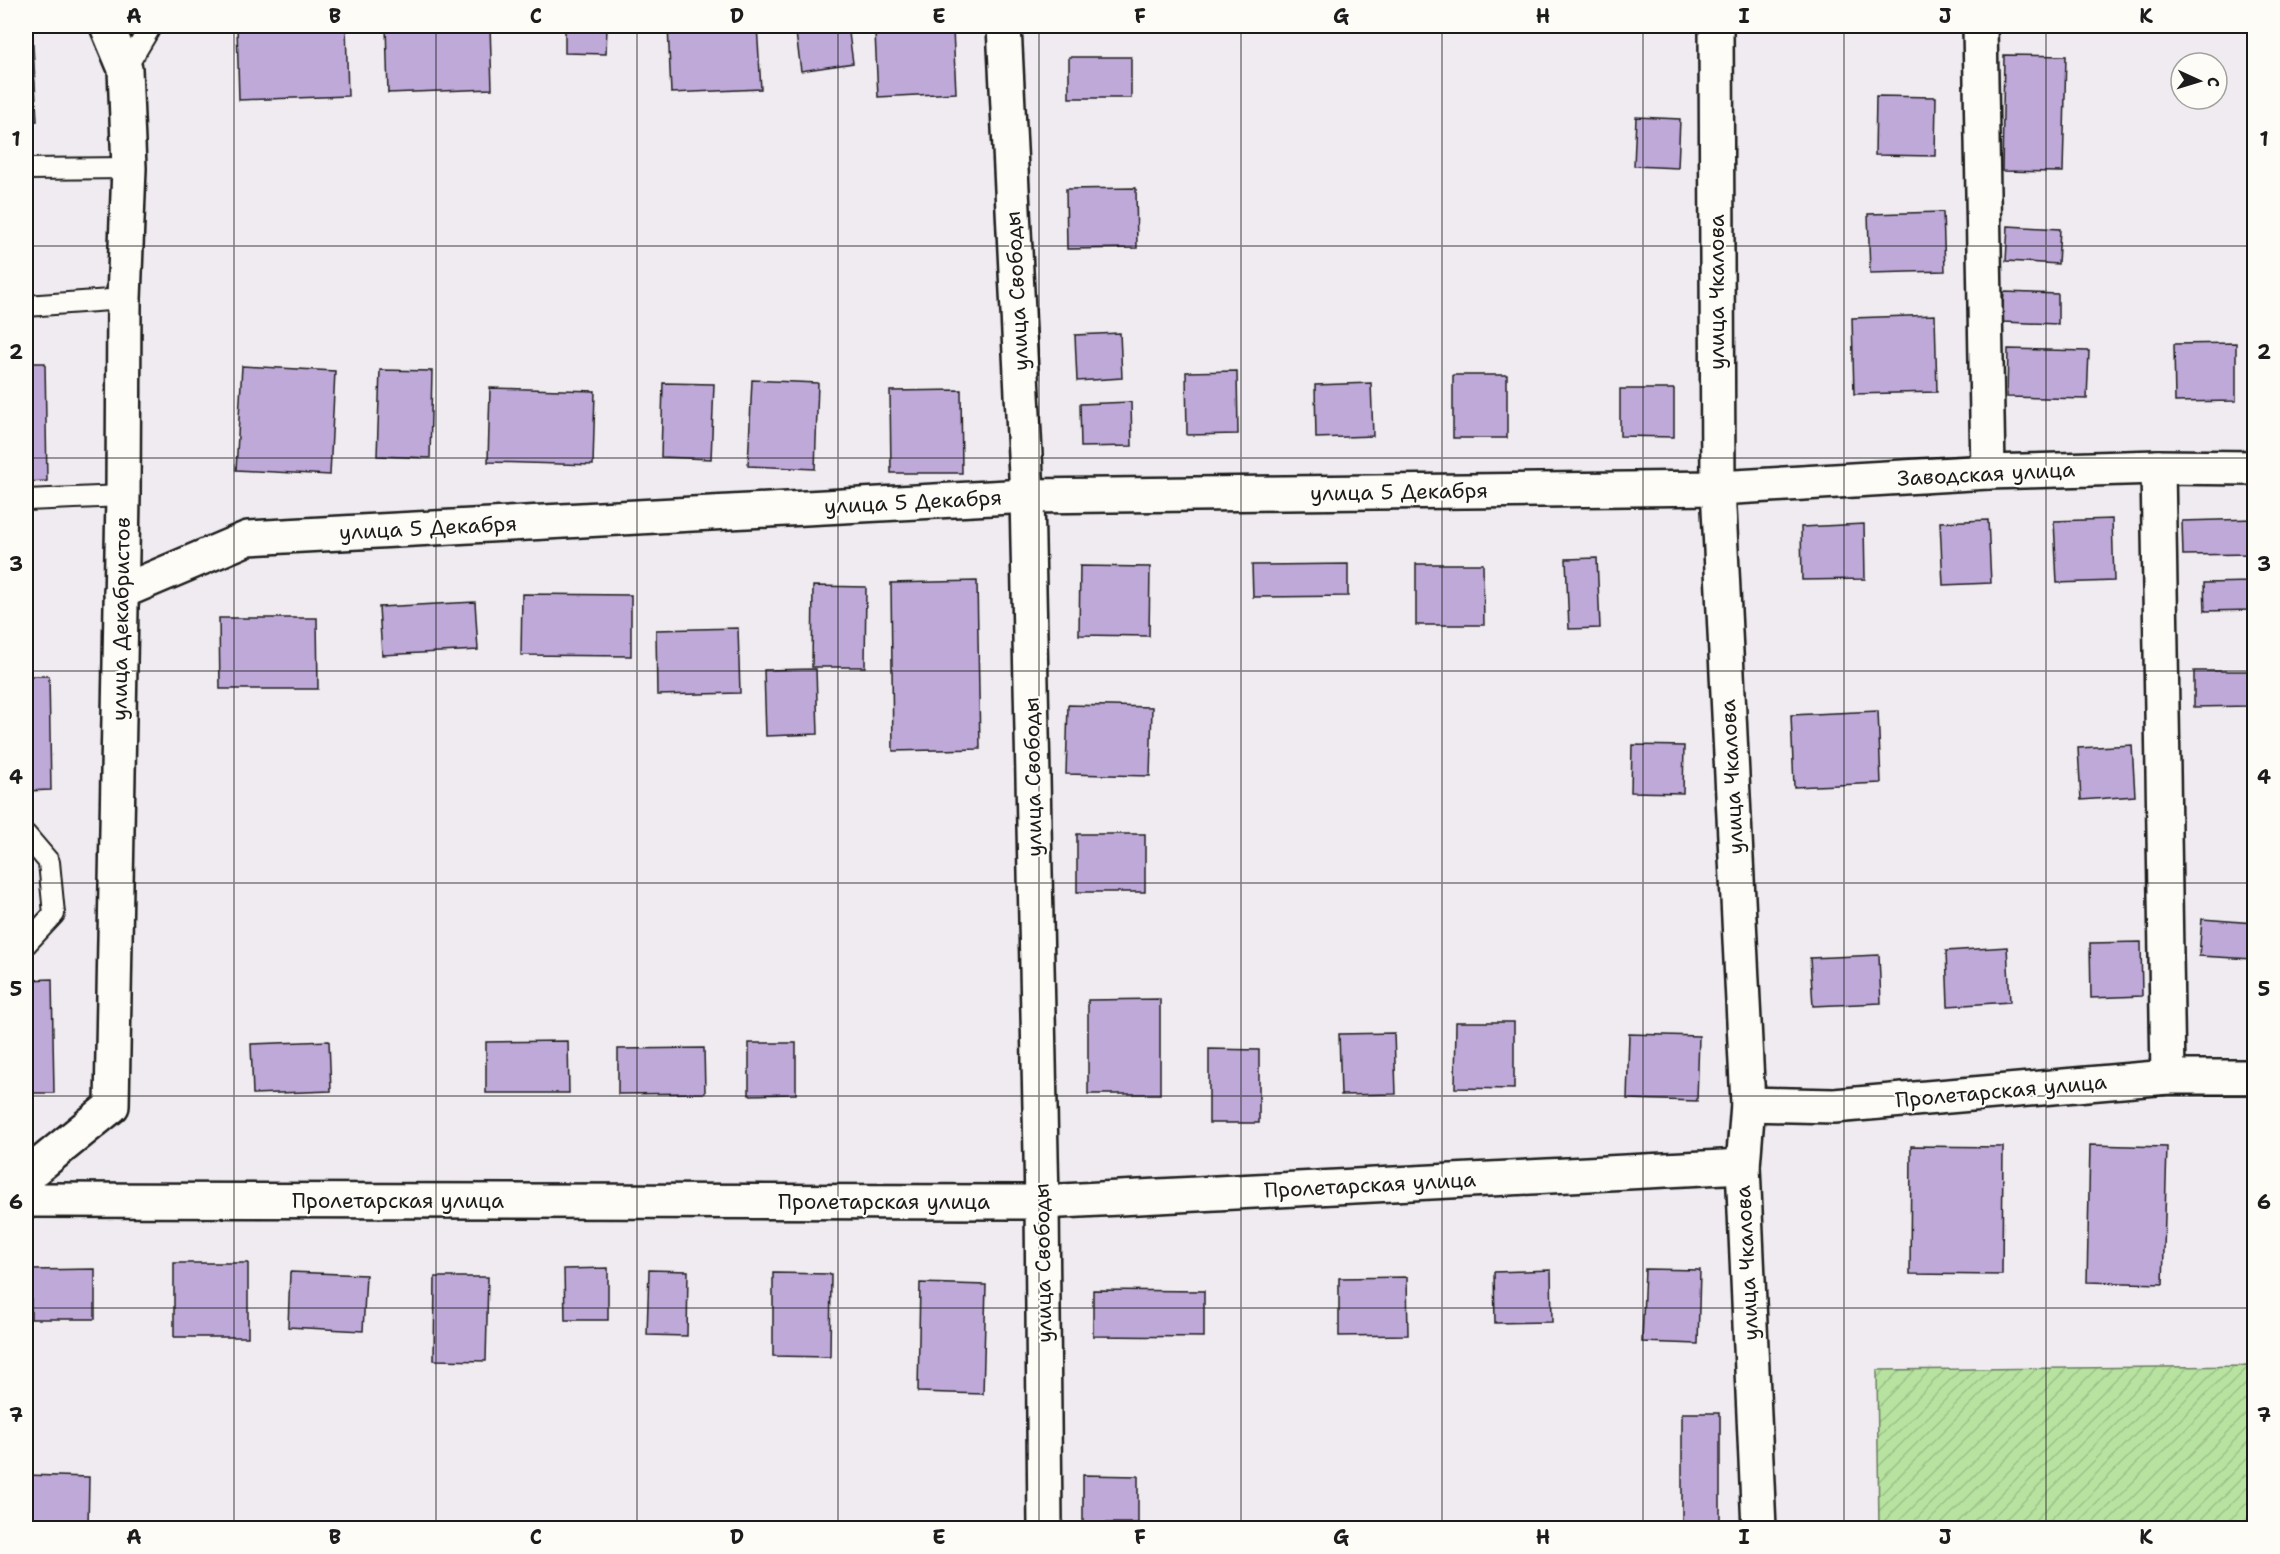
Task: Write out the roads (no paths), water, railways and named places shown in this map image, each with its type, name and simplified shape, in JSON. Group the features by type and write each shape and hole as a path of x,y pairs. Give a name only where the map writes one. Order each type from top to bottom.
{"street":[{"name":"улица Декабристов","path":"26,1176 112,1106 123,496 124,299 129,168 125,69 107,26"},
{"name":"улица Свободы","path":"1004,26 1027,496 1042,1202 1045,1528"},
{"name":"улица Чкалова","path":"1716,26 1718,488 1748,1104 1743,1166 1759,1528"},
{"path":"1980,26 1988,472"},
{"name":"Заводская улица","path":"1718,488 1988,472 2158,467 2254,468"},
{"path":"2158,467 2169,1077"},
{"name":"улица 5 Декабря","path":"120,592 248,538 1027,496 1718,488"},
{"name":"Пролетарская улица","path":"1748,1104 1834,1106 2169,1077 2254,1077"},
{"name":"Пролетарская улица","path":"26,1200 1042,1202 1743,1166"}],"lane":[{"path":"125,69 151,26"},
{"path":"26,169 129,168"},
{"path":"26,306 124,299"},
{"path":"26,500 123,496"},
{"path":"26,835 49,862 54,914 26,944"}]}
